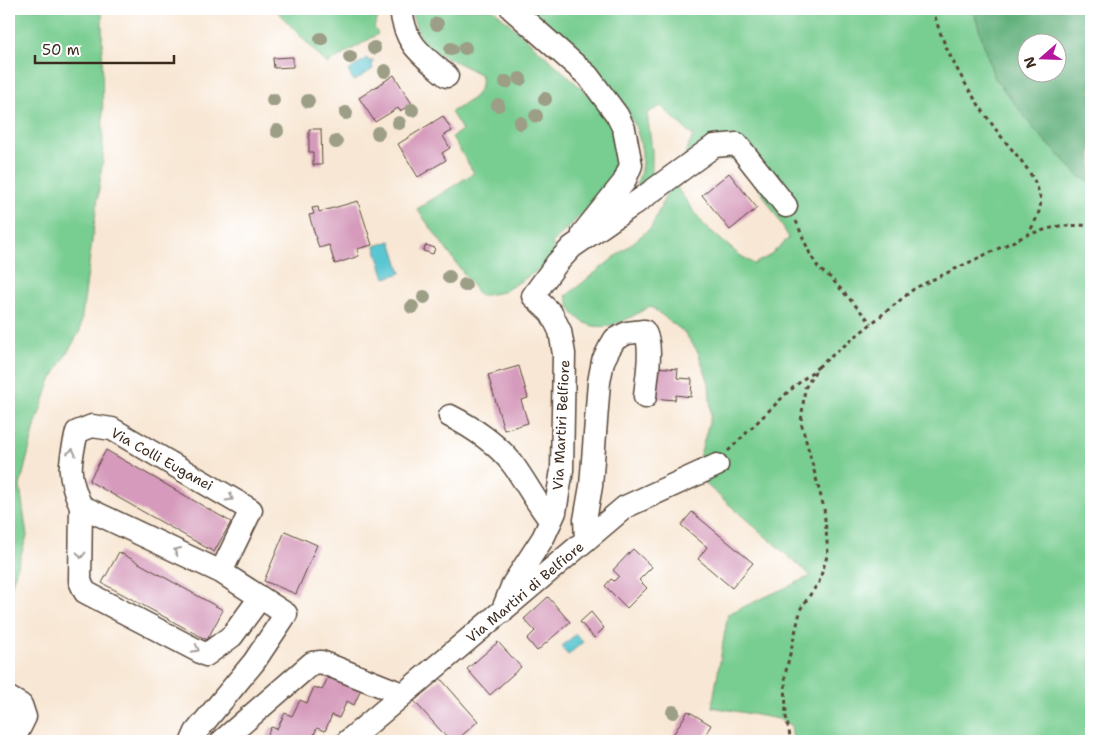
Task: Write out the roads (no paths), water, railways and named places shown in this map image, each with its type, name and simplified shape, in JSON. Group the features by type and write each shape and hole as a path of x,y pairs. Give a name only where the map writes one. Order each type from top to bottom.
{"street":[{"path":"401,9 402,22 408,38 420,54 447,76"},
{"name":"Via Martiri Belfiore","path":"502,612 514,584 542,538 555,512 562,470 564,354 560,332 551,313 533,296 557,262 572,247 624,182 631,165 624,129 617,115 588,76 512,9"},
{"name":"Via Martiri Belfiore","path":"572,247 714,146 737,144 786,206"},
{"path":"586,540 585,520 591,486 599,382 603,361 615,339 627,333 644,332 647,336 649,345 645,397"},
{"path":"450,416 473,428 513,464 551,521"},
{"name":"Via Colli Euganei","path":"222,572 251,510 112,429 92,426 77,432 70,460 72,486 81,506 80,581 86,592 206,655 232,636 260,598"},
{"name":"Via Martiri di Belfiore","path":"348,741 625,507 716,465"},
{"path":"81,506 222,572 286,614 254,662 196,732 192,741"},
{"path":"222,741 312,663 321,662 402,694"},
{"path":"9,698 22,705 25,717 13,741"}],"water":[{"path":"367,58 368,61 373,61 373,69 354,81 348,71"},
{"path":"391,241 401,273 385,278 375,246"},
{"path":"576,634 583,642 568,655 561,647"}]}
